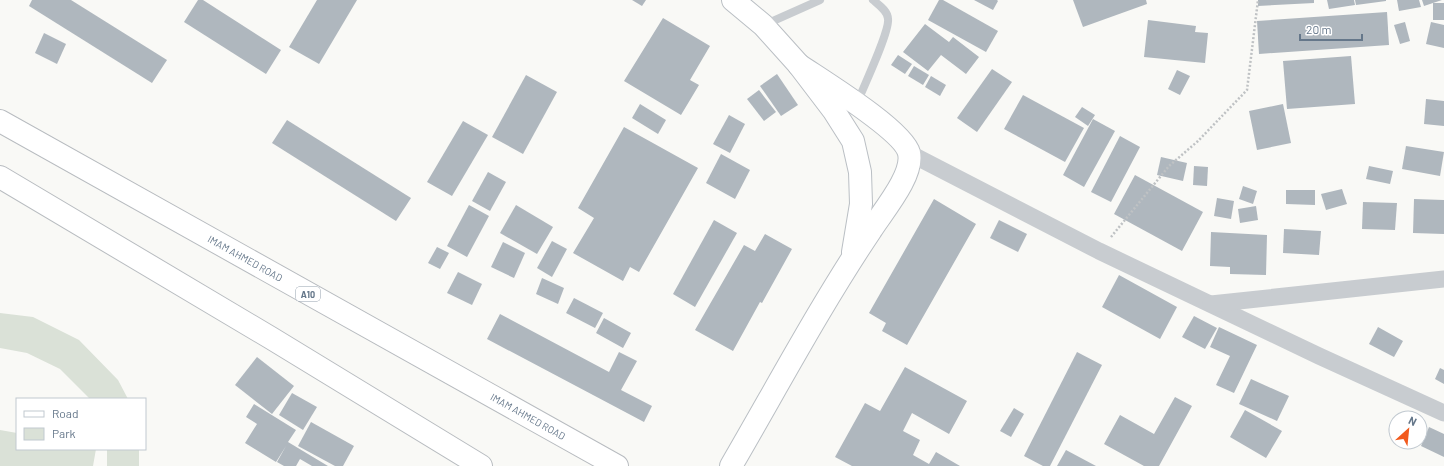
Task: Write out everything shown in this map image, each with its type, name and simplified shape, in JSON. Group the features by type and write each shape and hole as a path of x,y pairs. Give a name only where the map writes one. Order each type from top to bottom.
{"main road":[{"path":"733,0 763,25 799,65 834,112 853,141 860,172 861,204 851,259"},
{"path":"731,466 851,259 900,187 909,169 909,152 899,137 857,103 799,65"},
{"name":"IMAM AHMED ROAD","path":"0,121 617,466"},
{"path":"0,177 271,338 481,466"}],"street":[{"path":"909,152 1099,251 1319,356 1444,413"},
{"path":"1211,304 1444,279"}],"lane":[{"path":"763,25 820,0"},
{"path":"857,103 886,32 888,18 883,8 873,0"}],"path":[{"path":"1099,251 1169,166 1198,141 1247,90 1258,0"}],"green space":[{"path":"0,313 33,317 79,340 118,380 127,398 89,398 60,369 27,353 0,348"},
{"path":"0,430 16,433 16,450 96,450 93,466 0,466"},
{"path":"107,450 139,450 139,466 107,466"}],"building":[{"path":"32,0 71,0 167,60 152,83 29,6"},
{"path":"198,0 203,0 281,50 266,74 184,22"},
{"path":"317,0 357,0 319,64 289,47"},
{"path":"632,0 646,0 642,6"},
{"path":"939,0 943,0 998,31 986,52 928,20"},
{"path":"974,0 997,0 998,1 993,10"},
{"path":"1073,0 1146,0 1147,4 1083,27"},
{"path":"1258,0 1314,0 1314,3 1258,6"},
{"path":"1327,0 1354,0 1355,5 1329,9"},
{"path":"1355,0 1386,0 1386,1 1356,5"},
{"path":"1397,0 1419,0 1421,7 1399,11"},
{"path":"1422,0 1442,0 1424,6"},
{"path":"1433,3 1444,3 1444,20 1433,20"},
{"path":"1387,12 1389,45 1259,54 1257,21"},
{"path":"663,18 710,46 690,80 699,85 681,115 624,81"},
{"path":"1148,20 1196,26 1195,32 1208,33 1205,63 1144,57"},
{"path":"1405,22 1410,41 1400,44 1394,25"},
{"path":"1431,22 1444,25 1444,48 1426,44"},
{"path":"925,24 949,42 953,37 979,57 966,74 941,55 928,71 903,52"},
{"path":"44,33 66,44 57,64 35,53"},
{"path":"898,55 912,64 905,74 891,65"},
{"path":"1351,56 1355,104 1287,109 1283,61"},
{"path":"914,66 929,75 923,85 908,76"},
{"path":"992,69 1012,82 977,132 957,118"},
{"path":"1177,70 1190,76 1180,95 1168,89"},
{"path":"777,74 798,105 781,116 760,86"},
{"path":"526,75 557,92 523,154 492,137"},
{"path":"931,76 946,85 940,96 925,87"},
{"path":"759,90 776,112 764,121 747,99"},
{"path":"1023,95 1084,128 1065,162 1004,129"},
{"path":"1426,99 1444,101 1444,126 1424,124"},
{"path":"640,104 666,120 658,134 632,118"},
{"path":"1283,104 1291,143 1257,150 1249,111"},
{"path":"1082,107 1095,115 1088,126 1075,117"},
{"path":"729,115 745,124 730,153 713,144"},
{"path":"1093,119 1115,131 1084,187 1063,175"},
{"path":"287,120 411,198 396,221 272,143"},
{"path":"463,121 488,135 452,196 427,182"},
{"path":"624,127 698,168 639,272 630,267 623,281 573,253 594,218 578,208"},
{"path":"1120,136 1140,147 1111,202 1091,192"},
{"path":"1406,146 1444,152 1440,176 1402,169"},
{"path":"721,154 750,170 735,199 706,183"},
{"path":"1161,157 1187,163 1183,181 1157,175"},
{"path":"1194,166 1208,167 1207,186 1193,185"},
{"path":"1369,166 1393,171 1390,184 1366,179"},
{"path":"488,172 506,182 490,211 472,201"},
{"path":"1135,175 1203,212 1182,251 1114,214"},
{"path":"1243,186 1257,191 1253,204 1239,199"},
{"path":"1342,189 1347,204 1326,210 1321,194"},
{"path":"1286,190 1315,190 1315,205 1286,204"},
{"path":"1217,198 1234,201 1231,219 1214,216"},
{"path":"934,199 976,224 907,345 882,331 886,323 869,313"},
{"path":"1414,199 1444,200 1444,234 1413,233"},
{"path":"1363,202 1397,203 1395,230 1362,229"},
{"path":"469,205 489,216 467,257 447,246"},
{"path":"516,205 553,227 537,254 500,233"},
{"path":"1256,206 1258,220 1240,223 1238,209"},
{"path":"714,220 737,233 695,307 673,294"},
{"path":"999,220 1027,234 1018,252 990,238"},
{"path":"1284,229 1321,231 1319,255 1283,253"},
{"path":"1211,232 1267,235 1266,275 1230,274 1230,267 1210,266"},
{"path":"765,234 792,249 733,351 695,330 744,245 755,251"},
{"path":"552,241 567,249 552,277 537,268"},
{"path":"503,242 525,253 514,278 491,267"},
{"path":"437,247 449,253 440,269 428,263"},
{"path":"458,272 482,284 472,305 447,293"},
{"path":"1119,275 1177,307 1160,339 1102,307"},
{"path":"542,278 564,288 558,304 536,294"},
{"path":"574,298 603,313 595,328 566,313"},
{"path":"500,314 609,372 619,352 637,361 621,390 652,406 644,422 487,339"},
{"path":"1194,316 1217,328 1205,349 1182,337"},
{"path":"604,318 631,333 623,348 596,333"},
{"path":"1219,327 1257,345 1234,393 1216,385 1230,356 1210,347"},
{"path":"1378,327 1403,341 1394,357 1369,344"},
{"path":"1077,352 1102,365 1050,466 1043,466 1024,456"},
{"path":"257,357 294,386 272,414 235,385"},
{"path":"905,367 967,401 949,434 912,413 903,431 920,440 913,455 929,464 936,452 960,466 852,466 835,457 865,403 880,411"},
{"path":"1440,368 1444,370 1444,384 1435,379"},
{"path":"1251,379 1289,396 1277,421 1239,404"},
{"path":"292,393 317,407 303,430 279,415"},
{"path":"1175,397 1192,406 1159,466 1144,466 1104,444 1120,415 1154,434"},
{"path":"254,404 296,430 288,442 328,466 312,466 300,459 296,466 284,466 277,462 286,446 276,462 245,443 257,424 246,417"},
{"path":"1014,408 1024,414 1011,437 1000,431"},
{"path":"1245,410 1282,431 1266,458 1230,437"},
{"path":"311,422 354,446 343,466 335,466 298,446"},
{"path":"1429,427 1444,434 1444,457 1428,449"},
{"path":"1066,450 1096,466 1057,466"}]}
